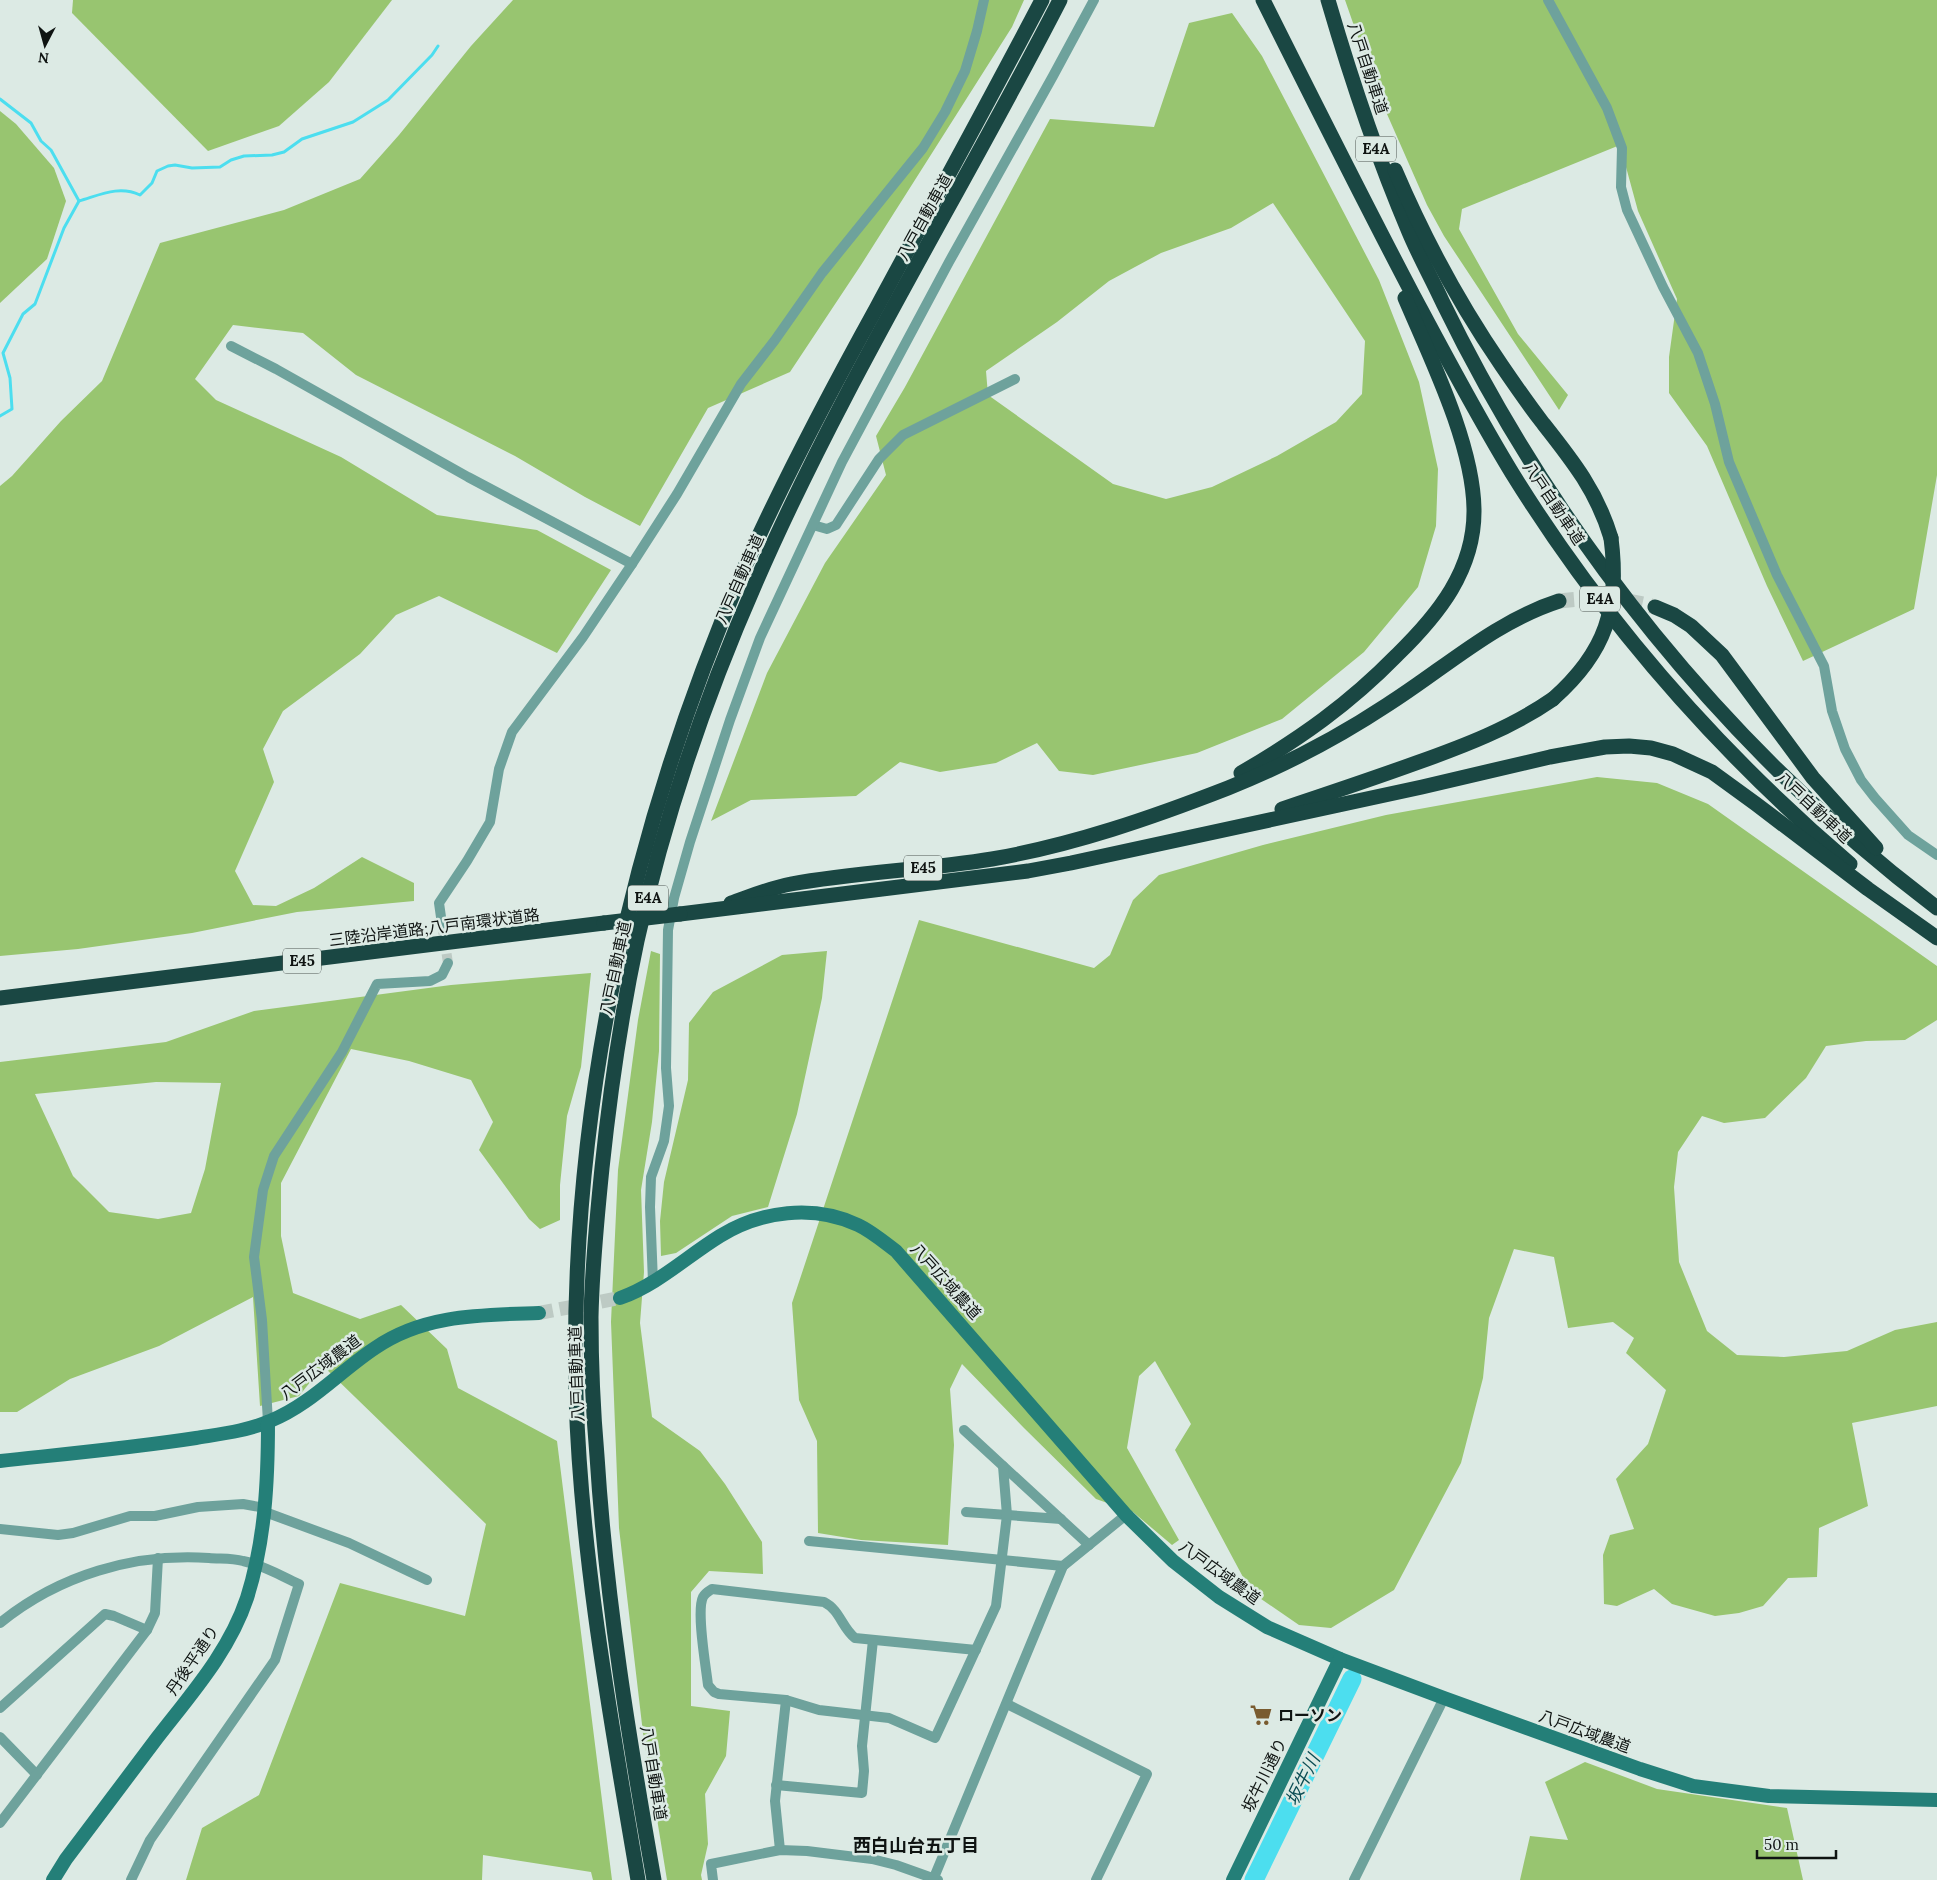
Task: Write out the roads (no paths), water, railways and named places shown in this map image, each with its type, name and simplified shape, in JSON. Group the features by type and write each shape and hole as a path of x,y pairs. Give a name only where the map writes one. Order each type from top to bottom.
{"highway":[{"name":"八戸自動車道","path":"638,1880 595,1616 582,1490 576,1399 576,1296 582,1200 598,1070 611,988 623,932 655,811 685,718 743,572 801,449 980,119 1042,0"},
{"name":"八戸自動車道","path":"654,1880 613,1626 600,1504 593,1406 591,1316 598,1211 610,1092 638,937 670,813 723,660 756,582 813,460 1060,0"},
{"name":"八戸自動車道","path":"1263,0 1357,187 1455,374 1513,475 1580,573 1624,631 1692,710 1783,804 1868,880 1937,937"},
{"name":"八戸自動車道","path":"1328,0 1368,128 1410,234 1466,350 1530,461 1600,566 1685,671 1760,752 1816,807 1862,848 1937,906"},
{"path":"1147,846 1282,809 1440,755 1508,726 1533,713 1553,699 1584,668 1602,637 1608,620 1615,573 1612,538 1597,498 1583,475 1501,364 1456,291 1406,196 1350,68"},
{"path":"1152,815 1230,779 1301,737 1331,715 1383,670 1431,620 1448,598 1467,556 1472,534 1474,509 1472,486 1460,438 1424,342 1357,187"},
{"path":"1152,815 1231,786 1313,748 1387,706 1501,626 1524,614 1559,601"},
{"path":"1655,607 1674,615 1691,626 1722,655 1807,771 1834,803 1882,854 1937,906"},
{"path":"1147,846 1432,785 1574,752 1605,747 1651,748 1672,754 1712,772 1868,889 1937,937"},
{"name":"三陸沿岸道路;八戸南環状道路","path":"686,914 791,884 947,865 1029,852 1068,843 1152,815"},
{"name":"三陸沿岸道路;八戸南環状道路","path":"0,998 1019,872 1071,864 1147,846"}],"street":[{"path":"442,924 439,902 468,861 490,822 499,768 512,732 577,644 632,564 677,494 741,384 775,340 822,273 923,148 945,112 965,72 984,0"},
{"path":"653,1282 650,1207 651,1177 664,1141 669,1106 666,1068 666,946 674,898 690,842 730,720 760,638 842,462 939,279 1054,76 1094,0"},
{"path":"1548,0 1606,108 1622,148 1621,187 1627,210 1663,287 1698,354 1715,404 1729,462 1778,575 1824,666 1832,711 1845,749 1861,780 1875,798 1908,835 1937,855"},
{"path":"231,346 276,369 468,477 632,564"},
{"path":"813,524 827,529 836,525 879,459 903,435 1015,379"},
{"path":"268,1422 262,1320 254,1257 263,1190 274,1156 342,1052 377,984 430,981 442,975 448,963"},
{"name":"八戸広域農道","path":"620,1298 637,1292 720,1236 751,1221 806,1211 833,1215 859,1225 896,1251 1126,1515 1173,1561 1219,1597 1267,1627 1340,1659 1444,1698 1640,1770 1693,1786 1769,1796 1937,1800"},
{"name":"八戸広域農道","path":"0,1461 170,1442 227,1433 268,1422 297,1408 375,1348 401,1332 429,1322 474,1315 539,1313"},
{"name":"丹後平通り","path":"53,1880 66,1859 209,1672 233,1630 246,1600 256,1564 265,1510 268,1422"},
{"path":"964,1430 1089,1545"},
{"path":"976,1650 855,1638 847,1632 832,1606 824,1602 712,1589 703,1597 701,1624 708,1685 711,1690 719,1694 786,1700 819,1710 889,1718 935,1738 976,1650 996,1606 1007,1515 1003,1466"},
{"path":"0,1529 58,1535 73,1533 130,1516 154,1516 198,1507 243,1504 265,1510 348,1543 427,1580"},
{"path":"966,1512 1061,1519"},
{"path":"713,1880 711,1864 780,1850 808,1851 872,1859 935,1879 1063,1566 1126,1515"},
{"path":"809,1541 1063,1566"},
{"path":"0,1623 14,1612 62,1584 113,1566 158,1558 184,1557 241,1560 256,1564 299,1584 275,1660 150,1840 131,1880"},
{"path":"0,1823 147,1630 155,1613 158,1558"},
{"path":"0,1708 105,1614 147,1630"},
{"path":"776,1785 862,1794 864,1771 862,1746 874,1640"},
{"name":"坂牛川通り","path":"1233,1880 1340,1659"},
{"path":"1354,1880 1444,1698"},
{"path":"780,1850 775,1801 786,1700"},
{"path":"1007,1704 1147,1774 1096,1880"},
{"path":"0,1737 37,1775"}],"waterway":[{"path":"0,416 12,409 10,378 3,353 23,314 35,304 64,228 79,201 117,191 132,192 140,195 152,183 157,171 168,166 175,165 192,168 220,167 231,160 244,156 272,155 284,152 302,139 353,122 388,100 432,55 438,46"},
{"path":"0,99 31,123 41,141 51,150 79,201"},
{"name":"坂牛川","path":"1254,1880 1352,1679"}],"tunnel":[{"path":"1559,601 1607,599 1655,607"},
{"path":"442,924 448,963"},
{"path":"539,1313 620,1298"}],"place":[{"name":"ローソン","path":"1261,1715"}],"district":[{"name":"西白山台五丁目","path":"916,1846"}]}
